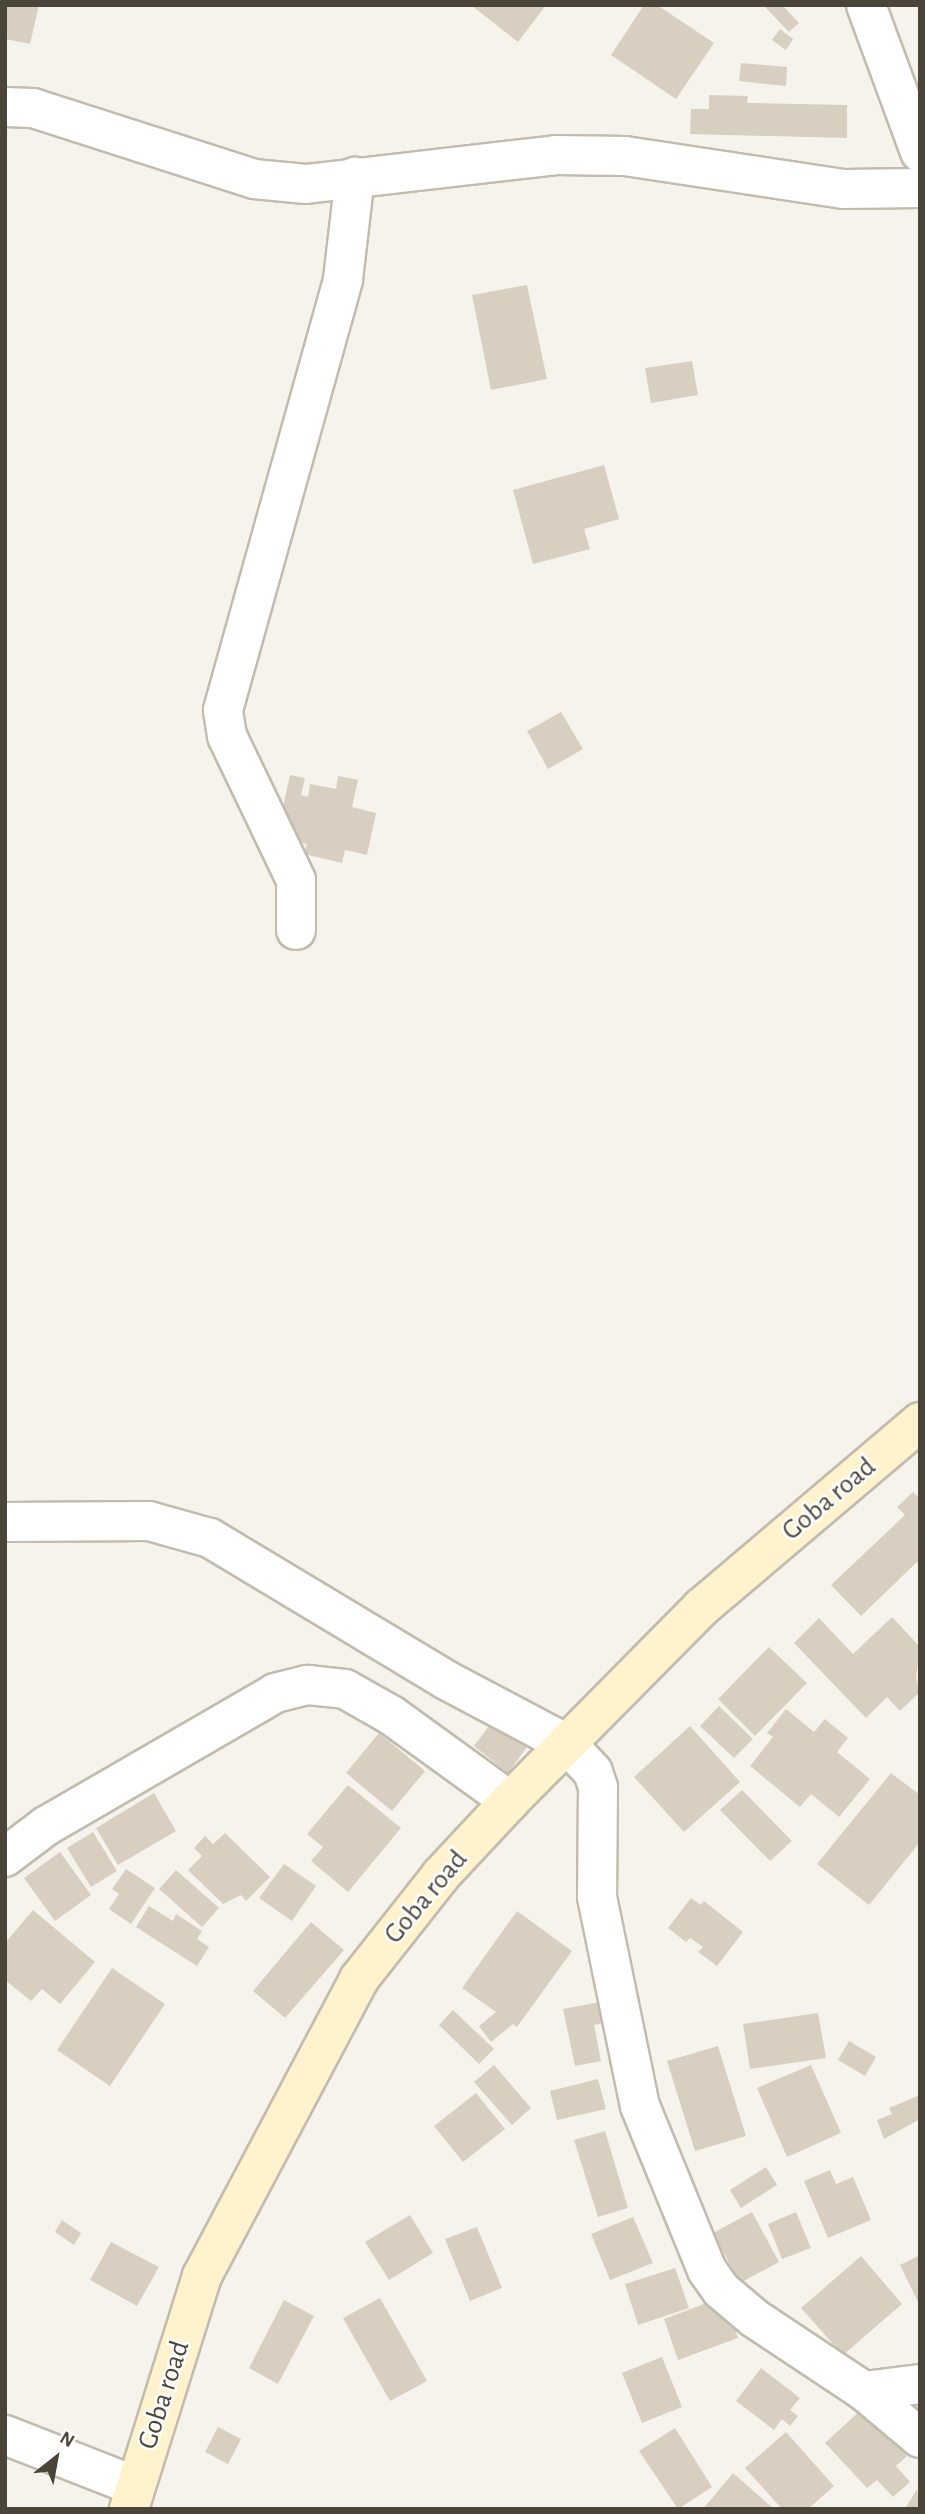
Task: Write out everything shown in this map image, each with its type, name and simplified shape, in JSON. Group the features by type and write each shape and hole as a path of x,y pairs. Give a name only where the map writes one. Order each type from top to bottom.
{"main road":[{"name":"Goba road","path":"132,2497 202,2276 318,2050 359,1979 442,1875 510,1801 702,1607 920,1422"}],"street":[{"path":"866,5 920,152"},
{"path":"5,107 33,108 254,179 306,184 355,177 465,169 556,155 625,156 844,189 920,188"},
{"path":"296,930 296,880 227,736 223,710 343,279 355,177"},
{"path":"5,1522 149,1521 210,1538 446,1680 566,1744 593,1772 598,1787 595,1844 599,1910 640,2106 679,2210 721,2290 754,2318 864,2391 920,2438"},
{"path":"5,1857 46,1826 275,1693 308,1685 345,1689 391,1715 510,1801"},
{"path":"864,2391 920,2384"},
{"path":"5,2435 132,2497"}],"building":[{"path":"5,5 39,5 30,44 5,39"},
{"path":"471,5 546,5 518,42"},
{"path":"644,5 657,5 714,43 676,99 611,55"},
{"path":"782,5 799,23 789,32 765,7"},
{"path":"780,29 793,39 786,50 772,40"},
{"path":"741,63 787,67 786,86 739,81"},
{"path":"709,95 748,96 747,103 847,105 847,138 690,134 691,109 709,109"},
{"path":"527,285 547,379 491,390 472,295"},
{"path":"692,361 698,395 651,403 645,368"},
{"path":"604,465 619,519 584,529 590,549 533,564 513,490"},
{"path":"561,712 583,749 548,769 527,731"},
{"path":"290,775 305,778 301,795 308,797 310,784 336,789 338,776 358,780 352,807 376,813 367,855 345,850 342,863 304,854 307,844 286,840 279,825"},
{"path":"913,1492 920,1499 920,1565 917,1562 861,1616 831,1585 905,1515 897,1507"},
{"path":"892,1617 920,1647 916,1678 920,1692 900,1711 887,1697 866,1718 794,1643 819,1618 853,1654"},
{"path":"769,1647 807,1683 755,1736 718,1699"},
{"path":"719,1706 753,1739 734,1758 700,1726"},
{"path":"786,1709 814,1732 825,1719 848,1738 837,1752 870,1779 839,1817 811,1794 800,1807 750,1766 773,1737 767,1733"},
{"path":"499,1713 533,1739 508,1773 474,1746"},
{"path":"690,1726 740,1782 684,1832 634,1777"},
{"path":"379,1733 425,1771 392,1811 346,1773"},
{"path":"891,1773 920,1795 920,1842 869,1905 817,1864"},
{"path":"348,1785 401,1828 348,1892 311,1861 323,1847 307,1834"},
{"path":"742,1790 792,1841 770,1861 720,1810"},
{"path":"154,1793 176,1831 118,1865 96,1828"},
{"path":"93,1832 117,1871 91,1887 67,1848"},
{"path":"225,1833 270,1877 246,1901 241,1895 223,1904 188,1870 202,1856 194,1848 205,1836 213,1844"},
{"path":"60,1852 91,1895 55,1921 24,1878"},
{"path":"284,1864 316,1886 292,1921 259,1898"},
{"path":"126,1869 155,1888 131,1924 109,1909 119,1894 112,1889"},
{"path":"176,1870 219,1908 202,1927 159,1889"},
{"path":"691,1898 701,1905 704,1901 743,1932 717,1966 698,1952 703,1947 690,1938 686,1942 668,1928"},
{"path":"149,1906 173,1921 176,1914 202,1931 197,1939 209,1947 197,1966 136,1927"},
{"path":"33,1910 95,1962 60,2004 42,1989 31,2001 5,1980 5,1943"},
{"path":"517,1911 572,1951 517,2027 513,2024 491,2042 479,2026 496,2012 462,1988"},
{"path":"311,1922 344,1950 285,2018 253,1991"},
{"path":"112,1968 165,2004 110,2086 57,2050"},
{"path":"611,2000 614,2021 594,2025 601,2061 575,2066 563,2009"},
{"path":"453,2010 494,2049 479,2064 439,2025"},
{"path":"818,2013 826,2058 750,2069 743,2024"},
{"path":"849,2041 876,2057 865,2076 838,2060"},
{"path":"718,2046 746,2136 695,2151 667,2061"},
{"path":"494,2065 531,2108 512,2125 474,2082"},
{"path":"811,2065 841,2133 787,2157 757,2088"},
{"path":"598,2079 606,2109 557,2120 550,2091"},
{"path":"476,2093 505,2129 463,2162 434,2126"},
{"path":"920,2095 920,2119 884,2139 877,2120 892,2114 889,2108"},
{"path":"605,2131 628,2208 598,2217 574,2140"},
{"path":"766,2167 777,2185 741,2208 730,2190"},
{"path":"830,2170 836,2184 853,2177 871,2220 828,2238 804,2181"},
{"path":"752,2212 779,2262 740,2283 713,2233"},
{"path":"796,2212 811,2248 782,2259 768,2224"},
{"path":"410,2215 433,2253 389,2280 365,2242"},
{"path":"633,2217 653,2263 610,2280 591,2234"},
{"path":"62,2220 81,2233 74,2245 55,2232"},
{"path":"477,2227 502,2288 470,2301 445,2239"},
{"path":"111,2242 159,2267 137,2306 90,2280"},
{"path":"920,2255 920,2306 900,2265"},
{"path":"861,2256 902,2304 843,2355 801,2308"},
{"path":"675,2268 689,2308 638,2325 625,2284"},
{"path":"723,2297 738,2338 678,2360 664,2319"},
{"path":"380,2298 427,2381 390,2401 343,2318"},
{"path":"284,2300 314,2316 278,2384 249,2368"},
{"path":"662,2357 682,2407 642,2423 622,2373"},
{"path":"761,2368 800,2398 790,2410 798,2416 790,2426 782,2419 774,2430 736,2401"},
{"path":"863,2408 907,2456 896,2466 910,2482 893,2497 877,2480 867,2488 825,2443"},
{"path":"218,2427 241,2439 228,2464 205,2452"},
{"path":"675,2428 712,2487 678,2509 639,2451"},
{"path":"786,2432 834,2486 808,2509 782,2509 745,2468"},
{"path":"733,2473 774,2509 703,2509"},
{"path":"917,2489 920,2509 905,2509"}]}
